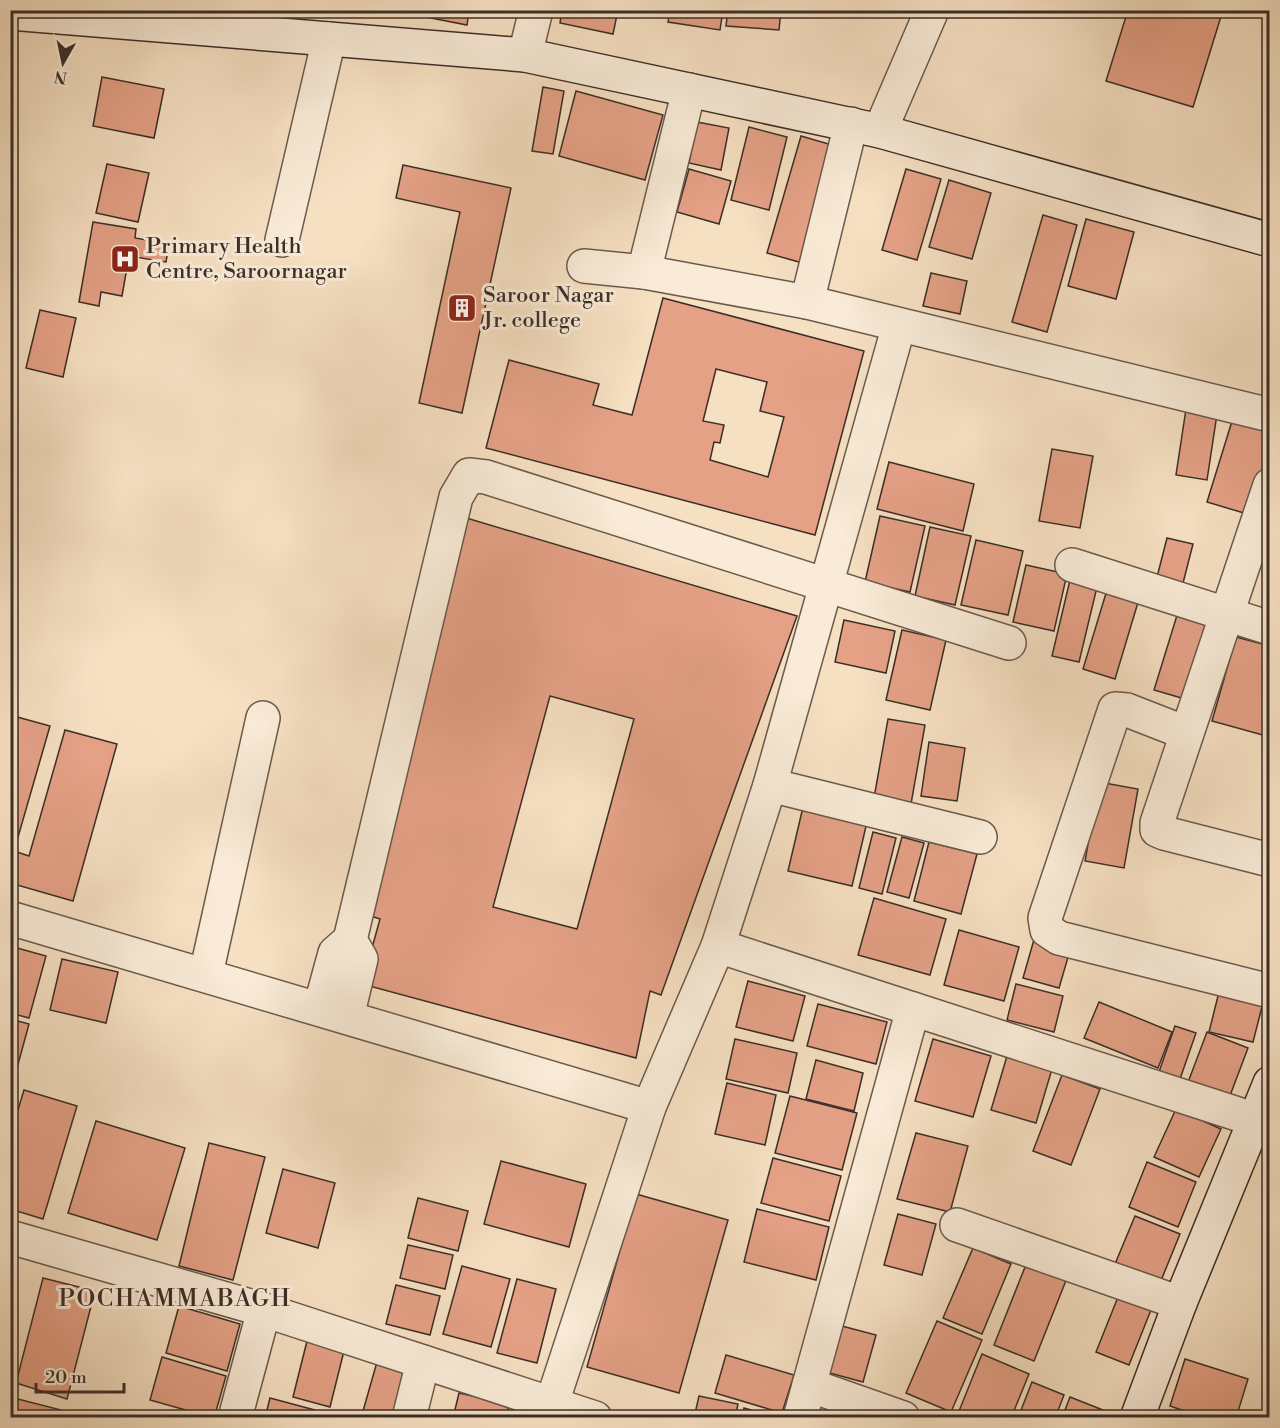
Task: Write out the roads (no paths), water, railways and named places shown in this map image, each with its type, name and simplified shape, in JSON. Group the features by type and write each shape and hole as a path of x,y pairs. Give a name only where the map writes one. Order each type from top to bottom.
{"street":[{"path":"525,55 536,10"},
{"path":"807,302 865,128 932,10"},
{"path":"10,13 525,55 865,128 1269,240"},
{"path":"282,240 329,39"},
{"path":"644,272 689,90"},
{"path":"584,266 644,272 807,302 1269,415"},
{"path":"552,1403 649,1107 718,946 770,785 899,325"},
{"path":"333,1013 361,959 350,940 456,497 469,476 486,477 1009,643"},
{"path":"1269,485 1157,823 1157,830 1269,860"},
{"path":"1072,565 1224,616 1269,628"},
{"path":"1186,733 1127,710 1115,709 1045,918 1047,930 1059,938 1269,991"},
{"path":"206,975 264,718"},
{"path":"770,785 980,837"},
{"path":"10,918 649,1107"},
{"path":"718,946 913,1009 1265,1099 1180,1303 1137,1418"},
{"path":"800,1418 913,1009"},
{"path":"957,1225 1180,1303"},
{"path":"10,1237 264,1310 595,1418"},
{"path":"236,1418 264,1310"},
{"path":"409,1418 423,1362"},
{"path":"809,1385 903,1418"}],"place":[{"name":"Primary Health Centre, Saroornagar","path":"125,259"},
{"name":"Saroor Nagar Jr. college","path":"462,308"}],"district":[{"name":"POCHAMMABAGH","path":"175,1299"}]}
